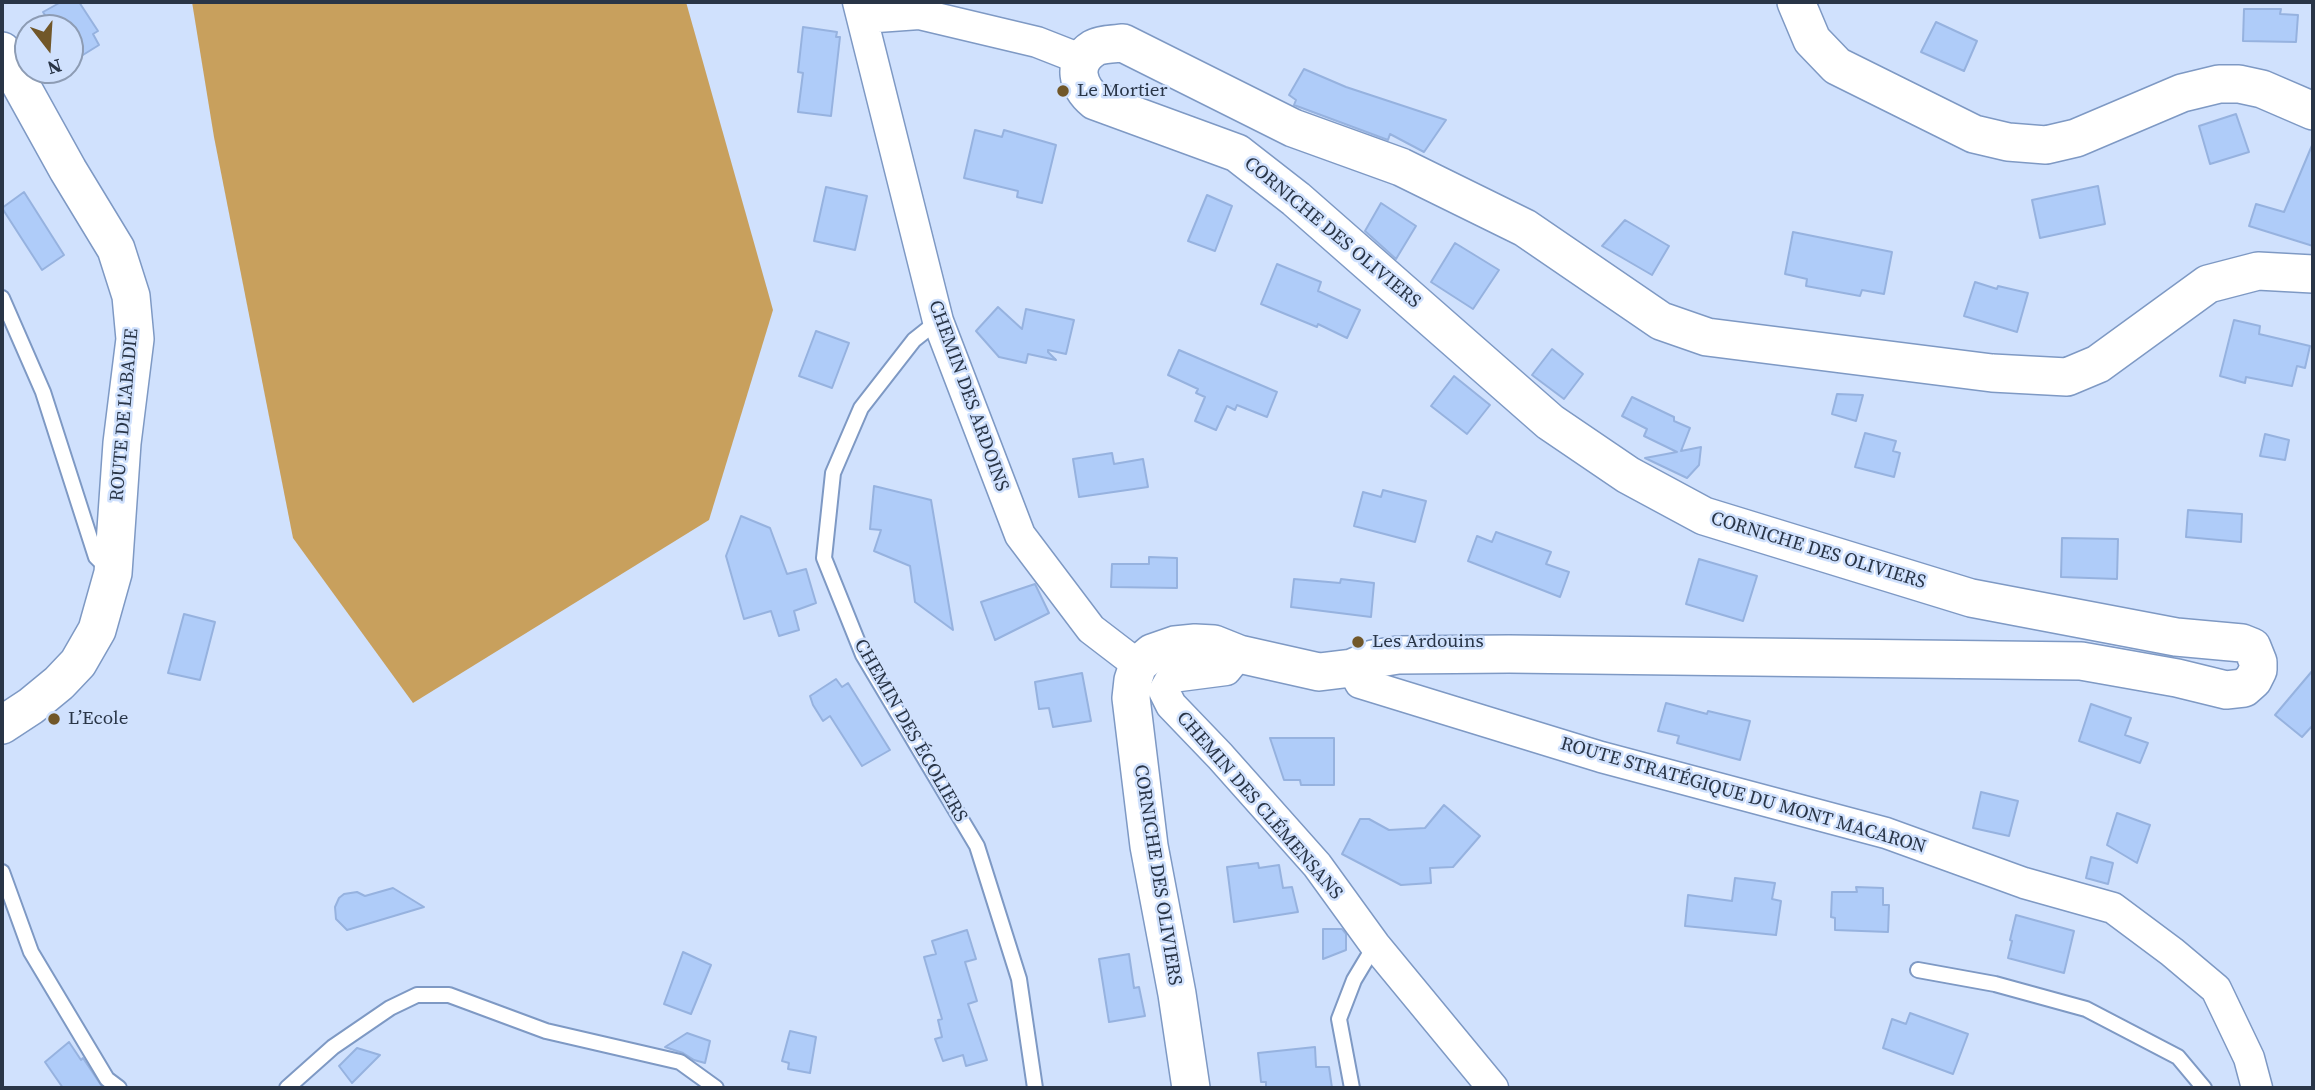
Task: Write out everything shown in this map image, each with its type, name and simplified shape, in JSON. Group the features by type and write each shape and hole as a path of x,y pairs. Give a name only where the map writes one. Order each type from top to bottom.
{"street":[{"path":"1796,2 1812,40 1837,66 1974,134 2008,142 2046,145 2076,138 2182,93 2219,84 2262,89 2313,111"},
{"path":"861,10 919,14 1037,42 1083,60 1094,48 1123,43 1293,128 1401,167 1524,228 1661,321 1707,337 1992,373 2067,377 2098,364 2208,284 2258,271 2313,274"},
{"name":"CHEMIN DES ARDOINS","path":"861,10 938,321 1020,535 1091,629 1138,665"},
{"name":"ROUTE DE L'ABADIE","path":"2,51 68,170 116,249 131,296 135,339 122,443 113,573 97,631 78,663 59,684 2,724"},
{"name":"CORNICHE DES OLIVIERS","path":"1083,60 1079,80 1084,92 1095,102 1237,153 1296,199 1550,422 1628,475 1704,516 1971,598 2176,637 2242,643 2252,648 2258,662 2258,670 2253,680 2244,688 2227,690 2081,661 1509,653 1398,655 1373,659 1352,668 1319,672 1239,654 1214,644 1175,645 1152,653 1138,665 1131,698 1149,846 1177,994 1191,1088"},
{"name":"CHEMIN DES CLÉMENSANS","path":"1239,654 1226,670 1172,677 1164,691 1171,705 1317,865 1375,944 1493,1088"},
{"name":"ROUTE STRATÉGIQUE DU MONT MACARON","path":"1352,668 1360,684 1601,757 1886,833 2024,883 2113,908 2216,989 2249,1058 2257,1088"}],"lane":[{"path":"2,299 43,392 96,557 113,573"},
{"name":"CHEMIN DES ÉCOLIERS","path":"938,321 914,340 861,408 834,472 824,558 863,655 976,846 1019,979 1035,1088"},
{"path":"2,872 32,953 107,1079 119,1088"},
{"path":"1352,1088 1339,1019 1354,980 1375,944"},
{"path":"1918,970 1995,984 2086,1009 2178,1057 2204,1088"},
{"path":"287,1088 333,1047 390,1008 418,995 449,995 546,1031 680,1062 716,1088"}],"shaded area":[{"path":"192,2 686,2 773,310 709,520 413,703 293,538 214,137"}],"building":[{"path":"61,2 79,2 98,31 93,34 99,45 84,54 84,14 43,12"},
{"path":"2244,9 2281,9 2280,14 2298,15 2296,42 2243,41"},
{"path":"1936,22 1977,41 1964,71 1921,52"},
{"path":"803,27 837,32 836,37 840,37 831,116 798,112 803,73 798,72"},
{"path":"1304,69 1346,87 1446,120 1424,152 1390,134 1388,140 1294,105 1296,100 1289,95"},
{"path":"2236,114 2249,152 2210,164 2199,126"},
{"path":"975,130 1002,137 1004,130 1056,145 1042,203 1017,197 1018,191 964,178"},
{"path":"2313,143 2313,246 2249,226 2256,204 2284,212"},
{"path":"2098,186 2105,224 2040,238 2032,200"},
{"path":"826,187 867,196 855,250 814,241"},
{"path":"24,192 64,255 42,270 2,208"},
{"path":"1207,195 1232,206 1215,251 1188,241"},
{"path":"1381,203 1416,226 1396,259 1365,231"},
{"path":"1625,220 1669,246 1652,275 1602,246"},
{"path":"1793,232 1892,252 1884,294 1862,290 1860,296 1806,286 1807,279 1785,274"},
{"path":"1455,243 1499,270 1473,309 1431,282"},
{"path":"1277,264 1321,282 1318,291 1360,310 1347,338 1318,324 1317,327 1261,304"},
{"path":"1975,282 1997,289 1998,286 2028,293 2017,332 1964,316"},
{"path":"998,307 1022,329 1026,309 1074,320 1066,354 1048,350 1056,360 1028,354 1026,363 999,357 976,331"},
{"path":"2234,320 2260,326 2259,334 2310,346 2305,368 2297,366 2292,386 2246,377 2245,383 2220,376"},
{"path":"816,331 849,343 832,388 799,376"},
{"path":"1552,349 1583,374 1564,399 1532,375"},
{"path":"1179,350 1277,392 1267,417 1237,405 1235,410 1227,406 1216,430 1195,421 1205,397 1196,393 1198,389 1168,375"},
{"path":"1454,376 1490,405 1467,434 1431,406"},
{"path":"1837,394 1863,395 1856,421 1832,414"},
{"path":"1632,397 1674,417 1674,421 1690,428 1681,451 1701,447 1699,465 1687,478 1645,458 1677,452 1644,436 1647,429 1622,416"},
{"path":"1865,433 1896,441 1893,451 1900,453 1894,477 1855,467"},
{"path":"2265,434 2289,440 2285,460 2260,456"},
{"path":"1112,453 1114,464 1143,459 1148,487 1079,497 1073,459"},
{"path":"874,486 931,500 953,630 915,602 910,566 874,551 881,530 870,529"},
{"path":"1383,490 1426,501 1415,542 1354,526 1363,492 1381,497"},
{"path":"2188,510 2242,514 2241,542 2186,537"},
{"path":"741,516 770,528 787,574 806,569 816,603 794,611 799,630 779,636 771,611 744,619 726,556"},
{"path":"1496,532 1551,552 1546,564 1569,572 1560,597 1468,561 1477,536 1492,542"},
{"path":"2062,538 2118,539 2117,579 2061,577"},
{"path":"1149,557 1177,558 1177,588 1111,587 1112,564 1149,564"},
{"path":"1699,559 1757,576 1743,621 1686,604"},
{"path":"1294,579 1340,583 1341,579 1374,583 1371,617 1291,607"},
{"path":"1035,584 1049,613 995,640 981,602"},
{"path":"184,614 215,622 200,680 168,673"},
{"path":"2313,670 2313,725 2302,737 2275,715"},
{"path":"1082,673 1091,721 1053,727 1049,708 1039,709 1035,682"},
{"path":"836,679 842,687 848,683 890,750 862,766 830,716 823,721 810,696"},
{"path":"1666,703 1707,714 1708,711 1750,721 1740,760 1677,743 1679,736 1658,731"},
{"path":"2091,704 2131,718 2125,735 2148,743 2140,763 2079,741"},
{"path":"1270,738 1334,738 1334,785 1301,785 1300,780 1284,780"},
{"path":"1981,792 2018,801 2009,836 1973,828"},
{"path":"1444,805 1480,836 1453,867 1430,868 1431,883 1401,885 1342,854 1360,819 1369,819 1389,830 1425,828"},
{"path":"2117,813 2150,825 2137,863 2107,845"},
{"path":"2091,857 2113,863 2108,884 2086,878"},
{"path":"1258,863 1259,868 1279,865 1283,888 1292,887 1298,912 1234,922 1227,867"},
{"path":"1735,878 1775,883 1772,899 1781,901 1776,935 1685,926 1688,895 1732,901"},
{"path":"1856,887 1883,888 1883,905 1889,905 1888,932 1835,930 1835,918 1831,917 1832,892 1857,892"},
{"path":"393,888 424,907 347,930 336,919 335,907 344,894 357,892 365,896"},
{"path":"2016,915 2074,931 2064,973 2008,958"},
{"path":"1323,929 1342,929 1346,934 1346,950 1323,959"},
{"path":"967,930 976,959 965,962 977,1001 968,1004 987,1060 966,1066 963,1055 943,1061 935,1039 942,1037 938,1020 942,1019 924,957 936,954 932,941"},
{"path":"683,952 711,965 691,1014 664,1004"},
{"path":"1129,954 1134,988 1139,987 1145,1016 1109,1022 1099,959"},
{"path":"1910,1013 1968,1034 1953,1074 1883,1048 1892,1019 1906,1024"},
{"path":"790,1031 816,1037 810,1073 788,1069 789,1063 782,1061"},
{"path":"687,1033 710,1041 705,1063 665,1047"},
{"path":"69,1042 103,1088 63,1088 45,1062"},
{"path":"1315,1047 1316,1067 1329,1067 1332,1088 1266,1088 1266,1082 1261,1082 1258,1053"},
{"path":"357,1048 380,1055 352,1083 339,1066"}],"place":[{"name":"Le Mortier","path":"1063,91"},
{"name":"Les Ardouins","path":"1358,642"},
{"name":"L’Ecole","path":"54,719"}]}
